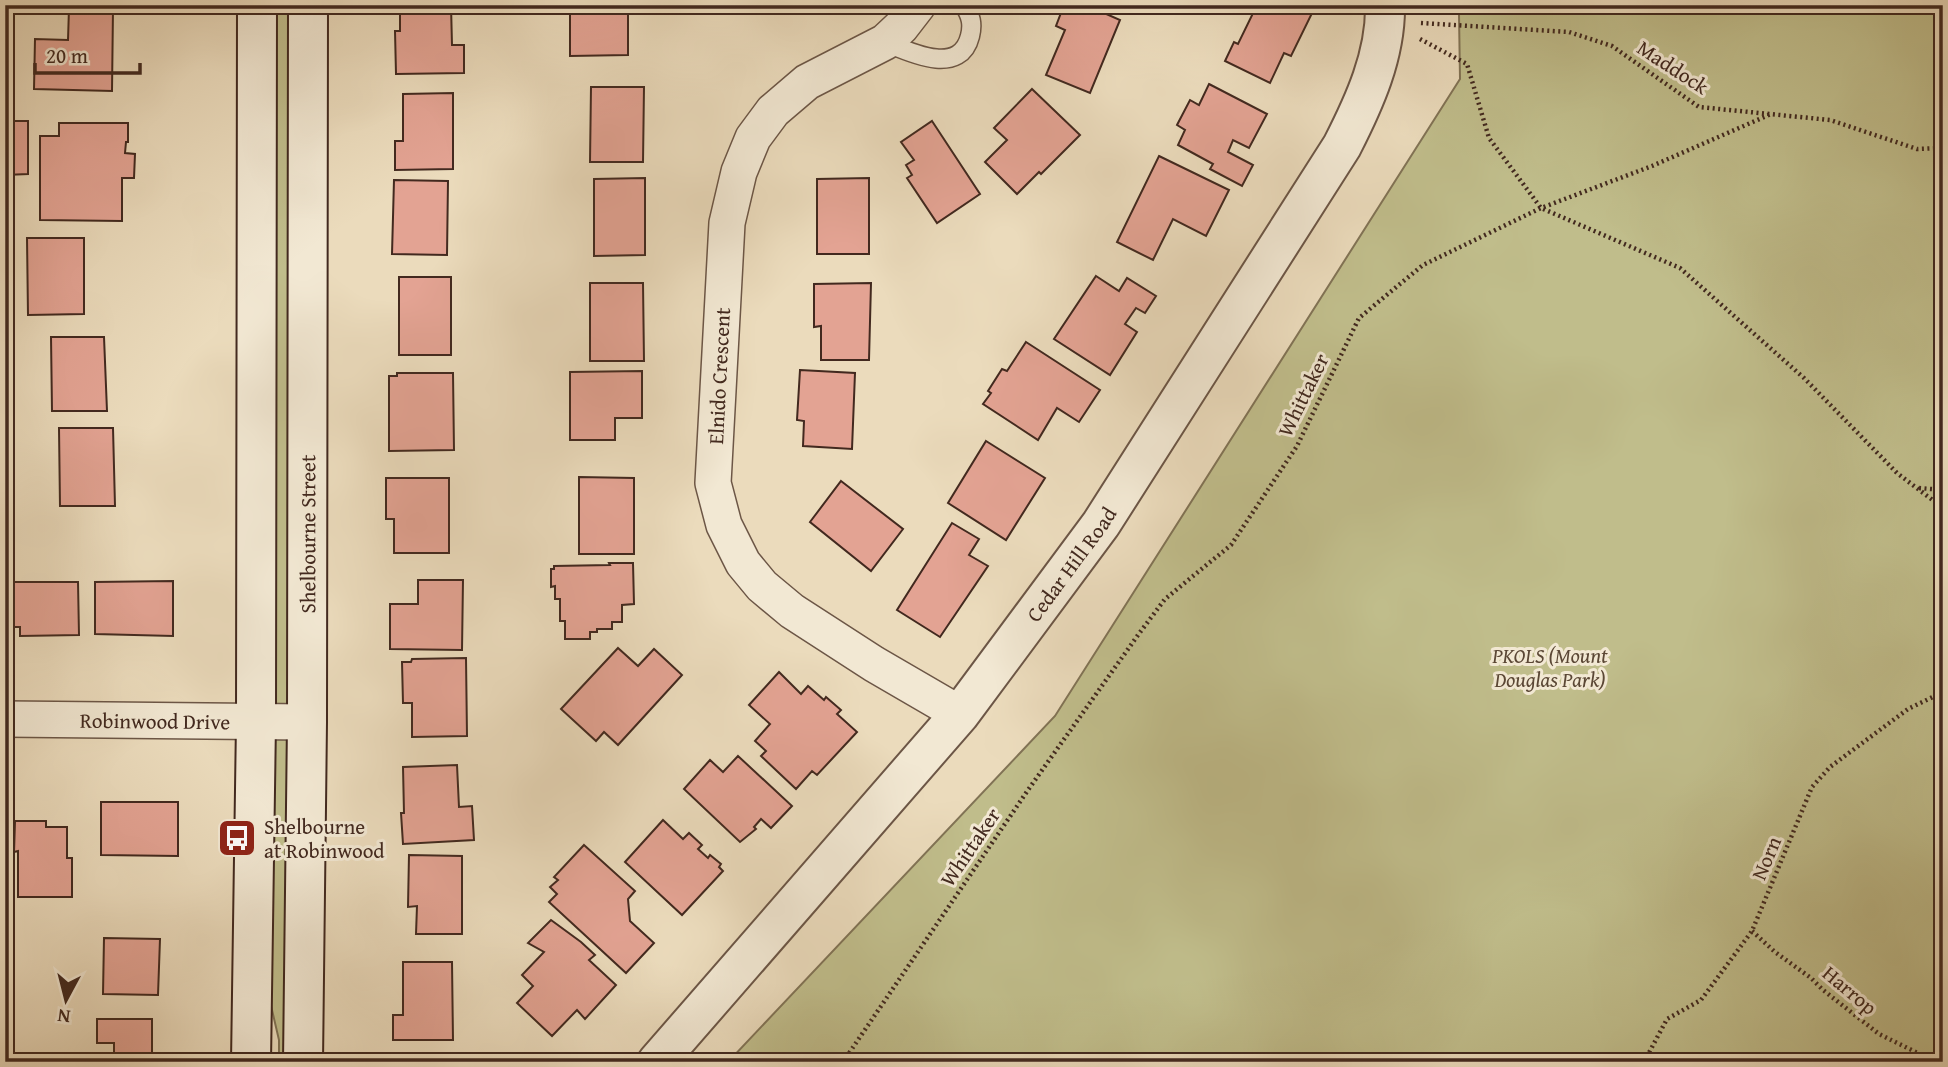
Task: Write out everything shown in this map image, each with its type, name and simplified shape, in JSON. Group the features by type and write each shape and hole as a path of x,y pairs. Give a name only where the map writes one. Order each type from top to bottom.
{"main road":[{"path":"251,1062 256,722 257,5"},
{"name":"Shelbourne Street","path":"303,1062 307,722 308,5"},
{"name":"Cedar Hill Road","path":"657,1062 960,714 1101,524 1342,146 1366,101 1385,13"}],"street":[{"name":"Elnido Crescent","path":"918,5 885,42 807,82 772,111 752,138 738,172 727,223 713,483 724,525 743,563 762,586 815,626 960,714"},
{"name":"Robinwood Drive","path":"5,719 307,722"}],"lane":[{"path":"885,42 923,58 940,59 955,55 968,43 973,24 964,5"}],"path":[{"name":"Maddock","path":"1385,13 1569,32 1612,46 1699,107 1830,120 1917,149 1943,148"},
{"path":"1385,13 1467,64 1489,138 1541,208 1680,268 1804,378 1897,472 1943,508"},
{"name":"Whittaker","path":"843,1062 1028,790 1166,599 1231,545 1297,446 1359,318 1423,265 1541,208 1652,166 1771,114"},
{"path":"1916,487 1943,490"},
{"name":"Norn","path":"1643,1062 1667,1019 1700,1000 1752,931 1812,787 1830,766 1897,717 1943,692"},
{"name":"Harrop","path":"1752,931 1879,1034 1936,1062"}],"green space":[{"path":"267,5 298,5 291,1062 279,1062 279,1040 262,967"},
{"name":"PKOLS (Mount Douglas Park)","path":"1437,5 1943,5 1943,1062 728,1062 1055,716 1460,79 1459,14"}],"building":[{"path":"400,5 451,5 452,45 464,45 464,73 396,74 395,31 400,31"},
{"path":"568,5 621,5 621,14 628,14 628,55 570,56 570,14 574,14 574,6"},
{"path":"1064,5 1086,5 1120,20 1090,93 1046,75 1065,30 1056,26"},
{"path":"1257,5 1316,5 1291,56 1284,53 1270,83 1225,61 1234,42 1238,44"},
{"path":"69,8 113,9 112,91 34,89 35,39 68,40"},
{"path":"1209,84 1267,114 1249,148 1233,140 1228,152 1253,165 1242,186 1210,169 1213,164 1178,145 1185,130 1177,125 1190,100 1199,105"},
{"path":"591,87 644,87 643,162 590,162"},
{"path":"1032,89 1080,135 1017,194 985,162 1007,140 994,128"},
{"path":"453,93 453,169 395,170 395,141 403,141 403,94"},
{"path":"5,121 28,121 28,174 5,175"},
{"path":"932,121 980,194 937,223 907,178 912,175 906,165 914,160 901,142"},
{"path":"59,123 128,123 125,153 135,154 134,178 122,178 122,221 40,220 40,136 59,136"},
{"path":"1159,156 1229,190 1206,236 1173,219 1153,260 1117,242"},
{"path":"645,178 645,255 594,256 594,179"},
{"path":"869,178 869,254 817,254 817,179"},
{"path":"394,180 448,181 447,255 392,254"},
{"path":"27,238 84,238 84,314 28,315"},
{"path":"1096,276 1119,291 1127,278 1156,296 1145,313 1136,308 1125,324 1137,332 1110,375 1054,339"},
{"path":"399,277 451,277 451,355 399,355"},
{"path":"590,283 643,283 644,361 590,361"},
{"path":"871,283 869,360 821,360 821,326 814,327 814,284"},
{"path":"51,337 104,337 107,411 52,411"},
{"path":"1026,342 1100,390 1079,422 1057,408 1038,440 983,404 1002,369 1007,371"},
{"path":"800,370 855,373 852,449 803,446 804,421 797,420"},
{"path":"642,371 642,418 615,418 615,440 570,440 570,372"},
{"path":"397,373 453,373 454,450 389,451 389,376 397,376"},
{"path":"59,428 113,428 115,506 60,506"},
{"path":"986,441 1045,478 1006,540 948,503"},
{"path":"579,477 634,478 634,554 579,554"},
{"path":"386,478 449,478 449,553 394,553 394,519 386,519"},
{"path":"841,481 903,529 871,571 810,522"},
{"path":"952,523 979,539 969,555 988,566 940,637 897,610"},
{"path":"609,563 633,563 634,604 622,605 622,622 612,622 612,629 590,632 590,639 565,639 565,621 560,621 560,599 555,599 555,586 551,587 551,569 554,569 554,566 610,565"},
{"path":"418,580 463,580 462,650 390,649 390,604 418,604"},
{"path":"173,581 173,636 95,634 95,582"},
{"path":"5,582 78,582 79,635 20,636 20,627 5,627"},
{"path":"618,648 638,666 654,649 682,675 618,745 604,732 596,741 561,709"},
{"path":"466,658 467,736 412,737 412,703 403,703 402,662 411,662 412,659"},
{"path":"779,672 801,694 808,686 824,700 826,697 841,710 837,714 857,732 817,775 812,771 796,789 761,756 766,751 755,741 770,724 749,705"},
{"path":"738,756 792,806 771,828 761,819 754,827 756,829 740,842 684,789 710,760 723,772"},
{"path":"457,765 459,807 472,806 474,840 403,844 403,767"},
{"path":"101,802 178,802 178,856 101,855"},
{"path":"663,820 683,839 689,833 702,845 698,849 721,864 719,867 723,871 682,915 625,862"},
{"path":"15,821 46,821 46,827 67,827 67,858 72,858 72,897 18,897 18,851 14,852"},
{"path":"584,845 635,891 628,899 630,921 654,943 626,973 549,902 557,894 550,887 558,880 554,877"},
{"path":"409,855 462,856 462,934 416,934 417,906 408,907"},
{"path":"551,920 595,955 589,960 616,985 585,1019 577,1010 552,1036 517,1003 533,986 522,975 544,952 528,943"},
{"path":"104,938 160,939 158,995 103,994"},
{"path":"403,962 452,962 453,1040 393,1040 393,1015 403,1015"},
{"path":"97,1019 152,1019 152,1062 114,1062 114,1043 97,1043"}],"place":[{"name":"Shelbourne at Robinwood","path":"237,838"}]}
